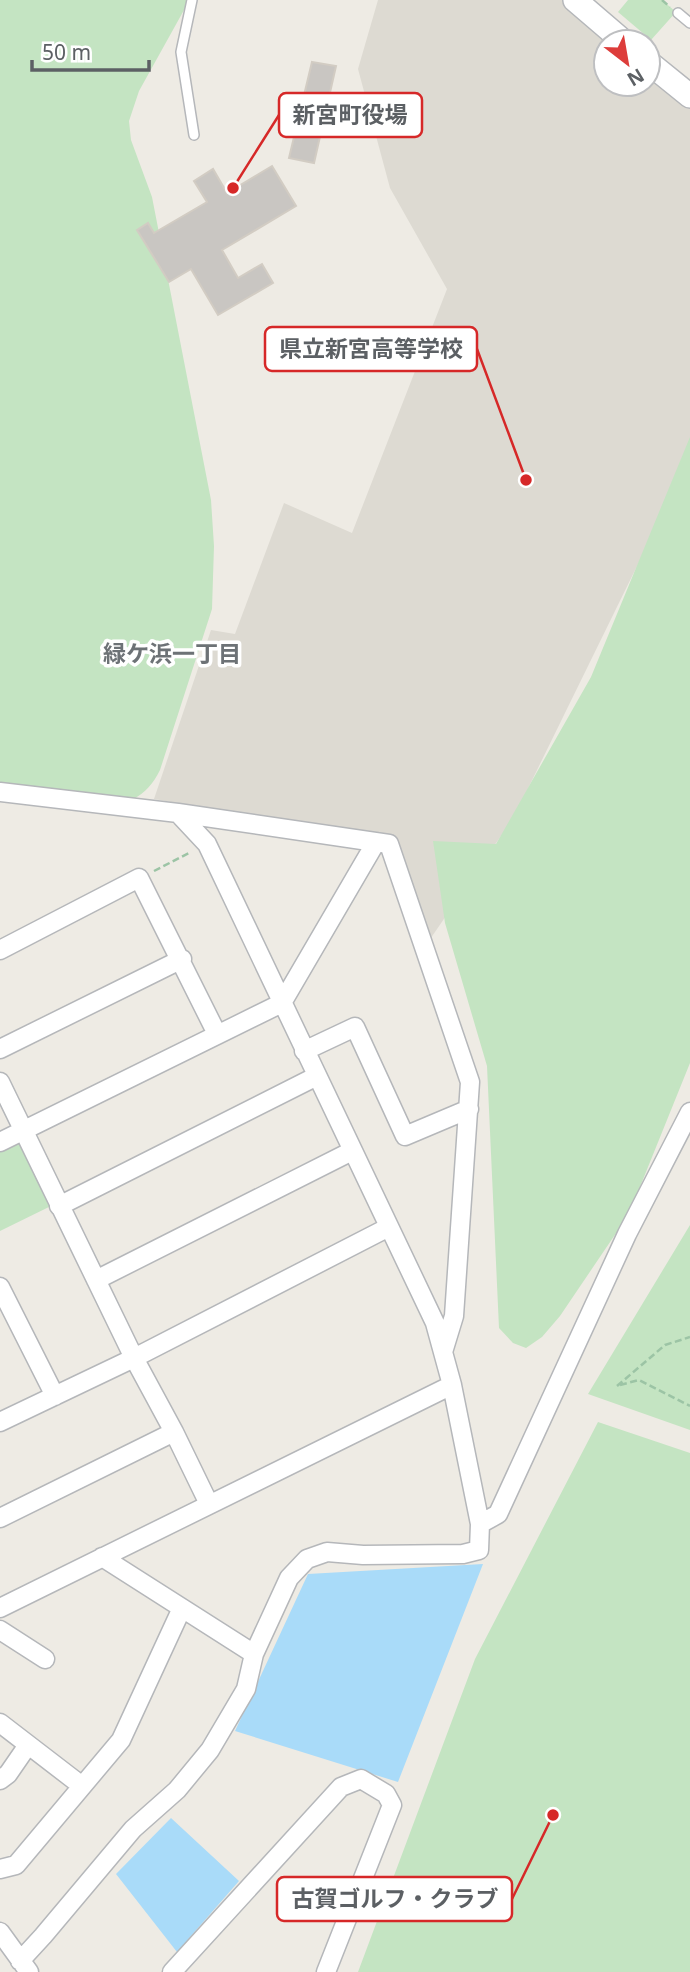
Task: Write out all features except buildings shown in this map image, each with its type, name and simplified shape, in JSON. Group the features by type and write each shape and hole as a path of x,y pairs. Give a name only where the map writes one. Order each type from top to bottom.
{"street":[{"path":"575,0 608,28"},
{"path":"662,73 690,96"},
{"path":"0,792 178,813 389,844 470,1082 454,1316 443,1352"},
{"path":"0,1965 22,1963 133,1829 177,1790 210,1750 246,1689 254,1654 289,1578 307,1559 327,1552 363,1555 463,1555 480,1550 480,1524 452,1385 435,1323 206,844 178,813"},
{"path":"0,1142 282,1003 376,842"},
{"path":"0,950 139,878 218,1034"},
{"path":"0,1049 182,959"},
{"path":"304,1051 355,1027 405,1136 468,1109"},
{"path":"60,1206 317,1076"},
{"path":"0,1082 134,1358 209,1504"},
{"path":"480,1524 498,1514 627,1234 690,1112"},
{"path":"96,1280 352,1151"},
{"path":"0,1422 134,1358 389,1227"},
{"path":"0,1287 8,1322 55,1396"},
{"path":"0,1608 452,1385"},
{"path":"0,1518 174,1432"},
{"path":"102,1557 254,1654"},
{"path":"0,1869 16,1865 121,1740 182,1608"},
{"path":"0,1630 45,1659"},
{"path":"0,1724 82,1786"},
{"path":"0,1780 8,1774 28,1745"},
{"path":"172,1972 341,1787 361,1779 386,1794 392,1805 327,1972"},
{"path":"0,1932 22,1963"}],"lane":[{"path":"192,0 181,52 194,135"},
{"path":"678,13 690,23"}],"path":[{"path":"139,878 206,844"},
{"path":"690,1337 665,1345 617,1386 639,1380 690,1406"}],"shaded area":[{"path":"378,0 564,0 597,28 592,28 592,98 662,98 662,83 690,106 690,458 514,817 424,948 394,840 154,799 211,630 235,634 284,503 352,533 447,289 390,188 358,69"}],"green space":[{"path":"0,0 195,0 184,10 139,91 129,121 131,140 152,197 211,500 214,546 212,609 160,770 149,787 132,800 0,785"},
{"path":"628,0 662,0 676,12 662,28 637,28 618,12"},
{"path":"690,437 690,1063 629,1214 560,1316 542,1337 526,1348 513,1343 499,1328 487,1066 445,923 433,841 496,844 591,677"},
{"path":"21,1140 53,1205 0,1231 0,1150"},
{"path":"690,1225 690,1430 588,1394"},
{"path":"598,1422 690,1453 690,1972 358,1972 475,1659"}],"water":[{"path":"483,1564 398,1782 235,1731 308,1574"},
{"path":"171,1818 239,1881 177,1952 116,1874"}],"place":[{"name":"新宮町役場","path":"233,188"},
{"name":"県立新宮高等学校","path":"526,480"},
{"name":"古賀ゴルフ・クラブ","path":"553,1815"}],"district":[{"name":"緑ケ浜一丁目","path":"172,653"}]}
